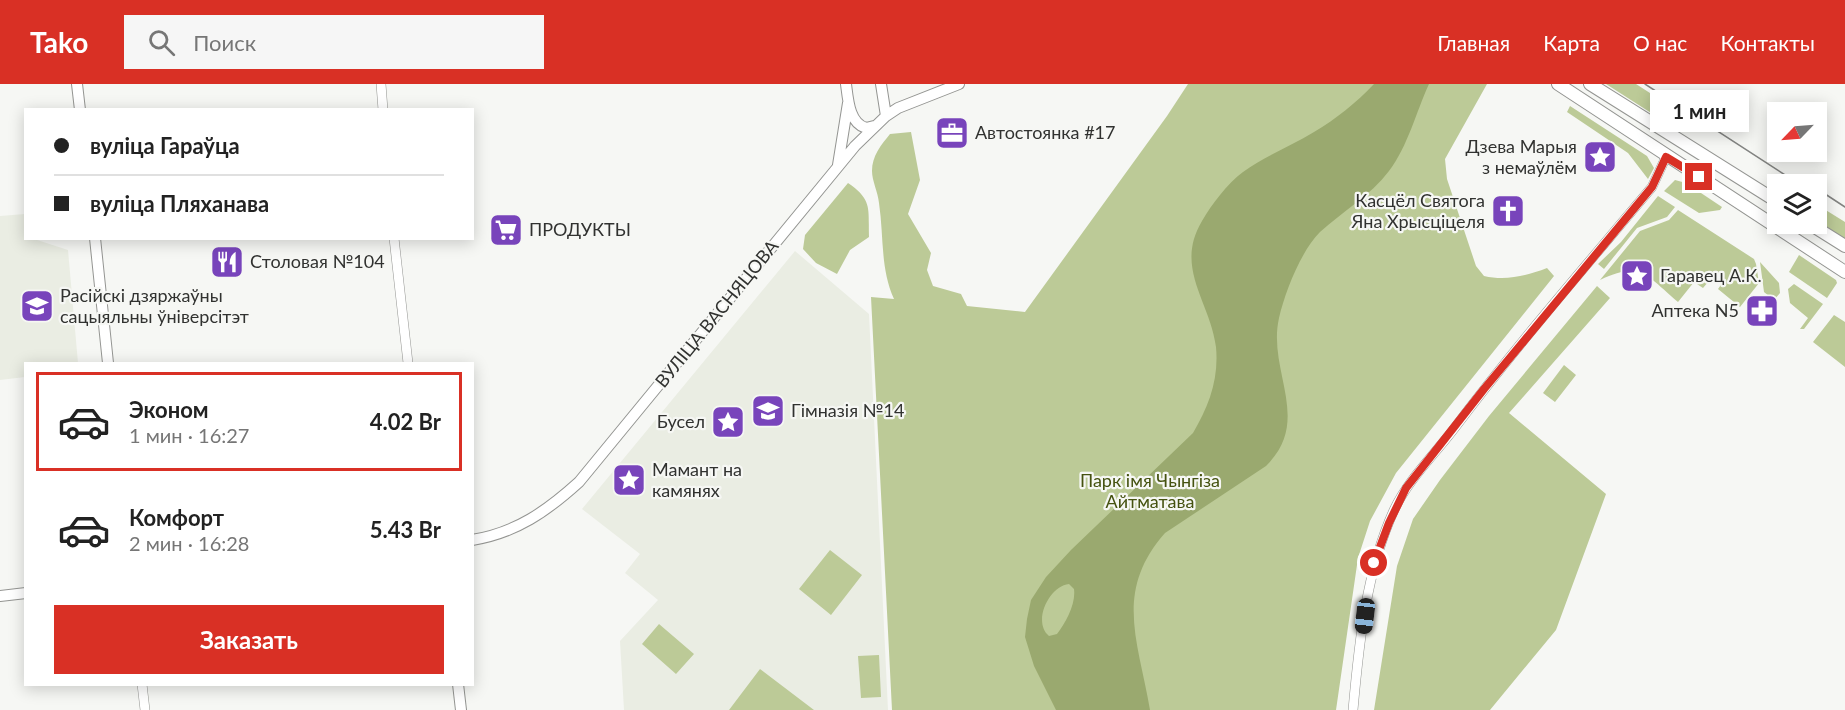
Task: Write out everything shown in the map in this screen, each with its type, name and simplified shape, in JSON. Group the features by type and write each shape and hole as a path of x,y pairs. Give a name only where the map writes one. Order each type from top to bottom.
{"main road":[{"path":"1558,84 1666,157 1735,199 1845,272"},
{"path":"1590,84 1767,195"},
{"path":"1666,157 1676,139"},
{"path":"1826,234 1845,246"}],"street":[{"path":"77,84 80,108"},
{"path":"381,84 383,108"},
{"path":"838,166 848,103 846,84"},
{"path":"881,84 886,116"},
{"name":"ВУЛІЦА ВАСНЯЦОВА","path":"474,540 495,536 526,523 559,500 579,482 838,166 874,126 886,116 908,104 959,84"},
{"path":"848,103 856,123 866,128 874,126"},
{"path":"1353,710 1374,563 1382,538 1406,488 1484,389 1652,187 1666,157"},
{"path":"94,240 108,362"},
{"path":"394,240 408,362"},
{"path":"0,596 24,593"},
{"path":"142,686 145,710"},
{"path":"458,686 461,710"}],"shaded area":[{"path":"1374,84 1429,84 1407,140 1396,161 1382,180 1313,240 1300,261 1285,296 1277,338 1288,413 1286,431 1280,449 1266,466 1165,533 1149,555 1139,576 1134,618 1150,710 1056,710 1034,666 1025,637 1031,600 1046,577 1071,550 1193,433 1212,392 1217,359 1216,347 1213,330 1196,284 1192,254 1194,238 1202,221 1220,195 1243,172 1322,127","holes":["1069,584 1074,589 1072,607 1067,618 1057,634 1049,636 1042,622 1049,598 1062,586"]},
{"name":"Расійскі дзяржаўны сацыяльны ўніверсітэт","path":"24,214 24,240 37,240 68,250 78,362 24,362 24,377 0,380 0,216"},
{"name":"Гімназія №14","path":"795,251 869,314 888,710 624,710 620,641 658,600 625,573 640,554 582,509"}],"green space":[{"name":"Парк імя Чынгіза Айтматава","path":"1188,84 1487,84 1445,159 1447,179 1476,266 1484,276 1516,277 1547,268 1554,276 1396,473 1370,521 1358,558 1336,710 892,710 871,297 894,299 886,276 881,215 872,175 875,156 890,134 911,132 920,180 908,214 931,253 927,270 933,286 961,294 967,306 1025,312"},
{"path":"1606,84 1636,84 1681,113 1673,127"},
{"path":"1570,106 1647,156 1654,168 1648,179 1628,153 1567,112"},
{"path":"1675,180 1686,183 1722,207 1720,210 1699,213 1664,191"},
{"path":"848,183 862,195 868,206 869,237 850,250 837,274 816,263 803,249 805,235"},
{"path":"1658,196 1675,207 1667,217 1637,228 1604,269 1598,264 1621,242"},
{"path":"1678,210 1754,259 1759,283 1740,307 1718,289 1723,282 1714,275 1703,288 1694,282 1678,302 1651,278 1635,271 1625,271 1600,280 1640,231 1669,220"},
{"path":"1827,211 1845,222 1845,239 1827,227"},
{"path":"1799,255 1836,280 1837,283 1827,298 1789,272"},
{"path":"1760,262 1779,283 1780,293 1774,300 1764,292"},
{"path":"1794,284 1823,304 1804,329 1800,329 1808,318 1790,303 1788,289"},
{"path":"1597,286 1610,298 1509,413 1606,494 1556,630 1490,710 1374,710 1397,566 1413,519 1489,416"},
{"path":"1834,315 1845,322 1845,367 1813,342"},
{"path":"1564,365 1576,375 1555,402 1543,393"},
{"path":"830,550 862,575 831,615 799,589"},
{"path":"659,624 694,654 676,674 642,644"},
{"path":"879,655 881,697 861,698 858,656"},
{"path":"760,669 814,710 729,710"}],"tram line":[{"path":"1645,84 1784,174"},
{"path":"1827,195 1845,207"}],"place":[{"name":"Автостоянка #17","path":"952,133"},
{"name":"Дзева Марыя з немаўлём","path":"1600,157"},
{"name":"Касцёл Святога Яна Хрысціцеля","path":"1508,211"},
{"name":"ПРОДУКТЫ","path":"506,230"},
{"name":"Столовая №104","path":"227,262"},
{"name":"Гаравец А.К.","path":"1637,276"},
{"name":"Расійскі дзяржаўны сацыяльны ўніверсітэт","path":"37,306"},
{"name":"Аптека N5","path":"1762,311"},
{"name":"Гімназія №14","path":"768,411"},
{"name":"Бусел","path":"728,422"},
{"name":"Мамант на камянях","path":"629,480"}],"route":[{"path":"1374,563 1382,538 1406,488 1484,389 1652,187 1666,157 1699,177"}]}
